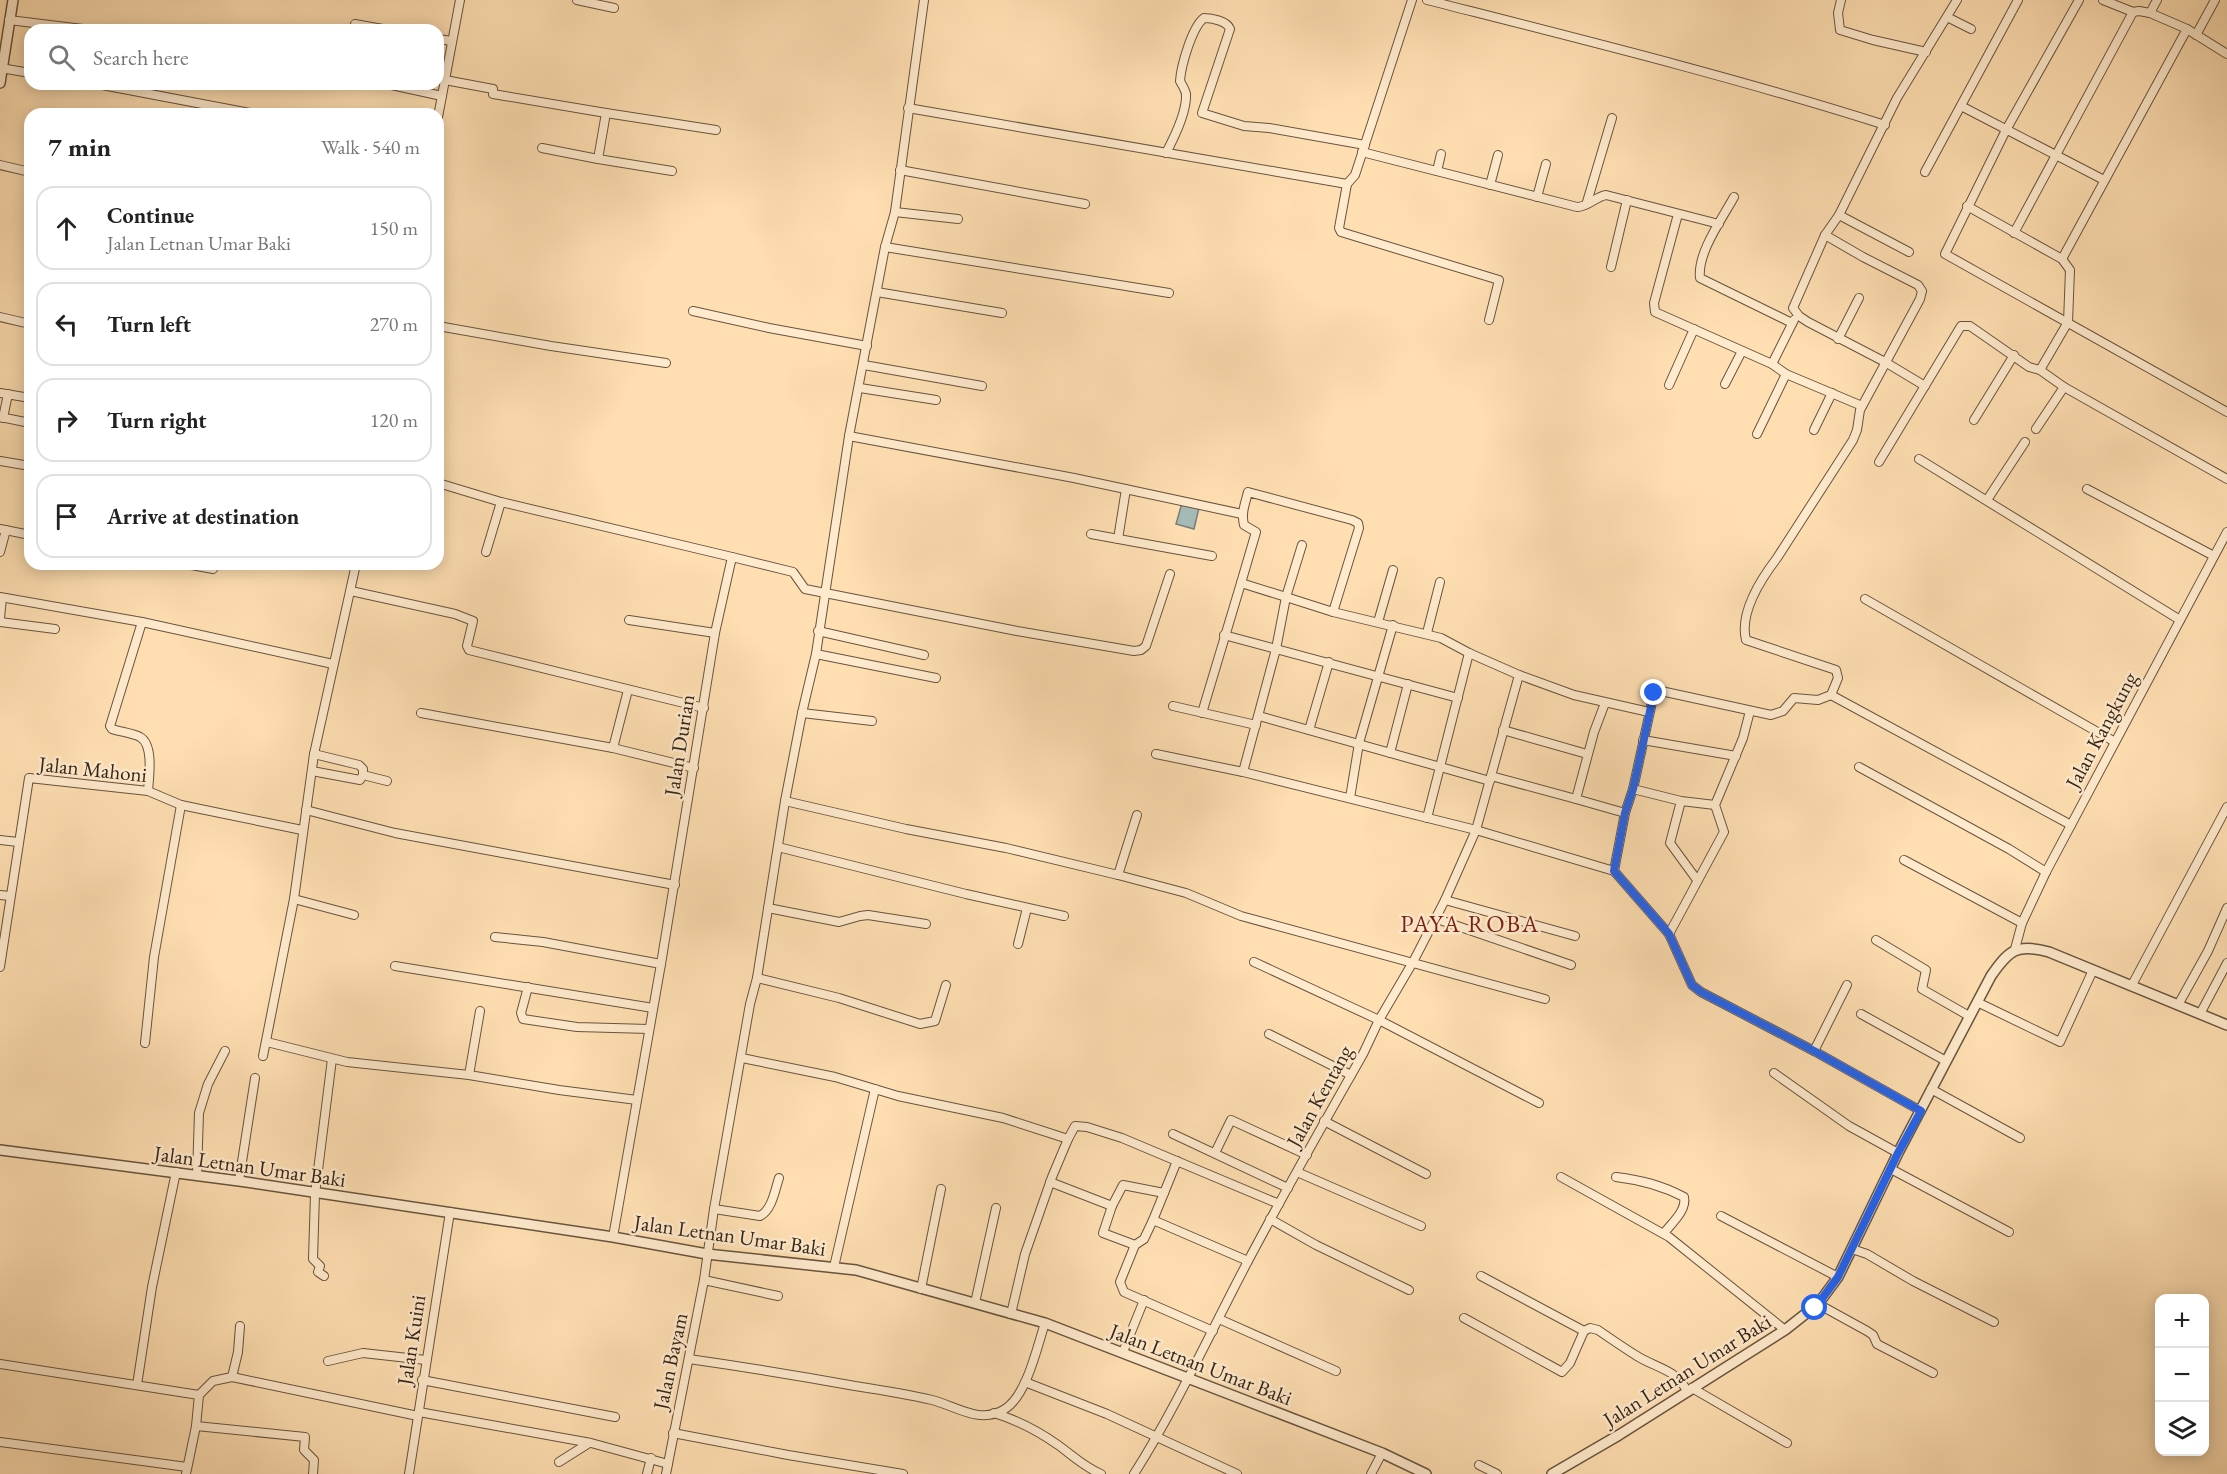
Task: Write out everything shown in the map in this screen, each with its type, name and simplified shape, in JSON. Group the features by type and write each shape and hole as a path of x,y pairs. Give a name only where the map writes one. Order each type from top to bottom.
{"street":[{"path":"0,80 6,25 13,0"},
{"path":"444,85 460,0"},
{"path":"577,0 614,8"},
{"name":"Jalan Bayam","path":"666,1474 704,1280 714,1209 750,1004 757,978 785,801 816,654 849,436 860,388 885,247 896,212 924,0"},
{"path":"1412,0 1355,175 1347,184 1339,228 1344,234 1499,280 1489,320"},
{"path":"1427,0 1620,49 1885,125"},
{"path":"1841,0 1838,13 1840,30 1926,52"},
{"path":"1925,386 1885,362 1808,322 1793,308 1825,235 1839,215 1897,98 1957,0"},
{"path":"1925,172 2018,0"},
{"path":"2079,0 2006,130 1945,254 2227,412"},
{"path":"2103,0 2133,12 2139,10 2150,13 2187,29 2227,54"},
{"path":"2150,13 2157,0"},
{"path":"2196,35 2215,0"},
{"path":"2014,233 2133,12"},
{"path":"1947,17 1971,29"},
{"path":"1166,153 1179,124 1186,98 1186,92 1180,81 1182,69 1197,25 1207,18 1226,24 1230,29 1202,113 1244,126 1279,129 1364,148 1437,171 1577,207 1583,207 1595,197 1606,195 1719,224"},
{"path":"6,25 24,26"},
{"path":"2062,258 2187,29"},
{"path":"444,40 452,41"},
{"path":"1,68 24,72"},
{"path":"445,80 492,89 493,94 716,130"},
{"path":"129,90 223,108"},
{"path":"414,90 442,96"},
{"path":"440,108 443,90"},
{"path":"1961,106 2104,180"},
{"path":"908,108 1347,184"},
{"path":"598,159 606,113"},
{"path":"1587,204 1612,118"},
{"path":"543,148 672,171"},
{"path":"1437,171 1441,154"},
{"path":"1490,185 1498,155"},
{"path":"1537,197 1546,164"},
{"path":"0,165 24,171"},
{"path":"900,170 1084,204"},
{"path":"1734,197 1703,254 1699,270 1700,278 1792,323"},
{"path":"1611,267 1627,200"},
{"path":"1967,206 2062,258 2070,270 2068,322 2040,370"},
{"path":"896,212 958,219"},
{"path":"1678,214 1653,308 1655,312 1772,364 1786,374 1862,406"},
{"path":"1839,215 1909,252"},
{"path":"1614,871 1652,696 1657,691 1771,715 1783,711 1794,698 1818,700 1831,695 1838,678 1836,670 1746,640 1744,633 1749,607 1754,593 1853,440 1862,406 1920,299 1922,291 1918,285 1825,235"},
{"path":"885,247 1169,293"},
{"path":"877,292 1002,313"},
{"path":"1838,339 1859,298"},
{"path":"693,311 867,346"},
{"path":"1772,364 1797,313"},
{"path":"0,317 24,323"},
{"path":"1879,462 1961,326 1970,326 2029,367 2040,370 2064,387 2227,479"},
{"path":"444,327 666,363"},
{"path":"1669,385 1694,329"},
{"path":"1725,384 1742,351"},
{"path":"1974,420 2014,355"},
{"path":"864,364 982,386"},
{"path":"1757,434 1786,374"},
{"path":"2036,429 2064,387"},
{"path":"860,388 936,400"},
{"path":"1814,430 1832,393"},
{"path":"24,397 4,394 1,417 24,422"},
{"path":"849,436 1126,489 1242,514"},
{"path":"1987,500 2025,442"},
{"path":"1919,459 2180,620"},
{"path":"0,461 24,465"},
{"path":"444,485 501,502 793,572 802,587 825,593 1017,631 1138,651 1144,648 1148,641 1170,574"},
{"path":"1118,539 1126,489"},
{"path":"2087,489 2214,556"},
{"path":"1202,713 1256,532 1244,525 1242,514 1248,492 1352,519 1358,523 1359,528 1333,612"},
{"path":"486,552 501,502"},
{"path":"0,552 3,530 24,534"},
{"name":"Jalan Kangkung","path":"2015,949 2022,923 2046,872 2227,532"},
{"path":"1090,534 1212,556"},
{"path":"1243,772 1276,649 1286,597 1302,545"},
{"name":"Jalan Durian","path":"612,1237 662,964 715,633 732,557"},
{"path":"263,1056 294,899 314,754 355,570"},
{"path":"1378,622 1393,570"},
{"path":"1426,633 1440,582"},
{"path":"1241,583 1333,612 1426,633 1519,675 1574,695 1649,712"},
{"path":"351,591 455,614 473,621 467,648 469,650 704,708"},
{"path":"55,629 0,620 1,598 142,622 333,664"},
{"path":"1865,599 2115,742"},
{"path":"629,620 715,633"},
{"path":"142,622 110,726 112,729 141,737 145,742 150,753 148,791"},
{"path":"1350,798 1359,743 1392,626"},
{"path":"818,631 924,655"},
{"path":"1224,634 1458,698"},
{"path":"1427,818 1469,653"},
{"path":"816,654 936,678"},
{"path":"1309,730 1329,662"},
{"name":"Jalan Kentang","path":"1134,1474 1190,1378 1270,1219 1445,900 1476,830 1519,675"},
{"path":"1390,753 1408,684"},
{"path":"613,748 628,690"},
{"path":"1831,695 2071,825"},
{"path":"1576,799 1587,754 1605,703"},
{"path":"1173,706 1256,725"},
{"path":"1669,934 1724,832 1715,805 1747,727 1750,711"},
{"path":"802,712 872,722"},
{"path":"421,713 613,748 694,768"},
{"path":"1259,716 1359,743 1439,768 1490,778 1625,813"},
{"path":"1503,730 1587,754"},
{"path":"1643,740 1736,756"},
{"path":"312,771 360,780 363,775 363,768 359,765 314,754"},
{"path":"1156,754 1243,772 1476,830 1614,871 1669,934 1692,985 1921,1111"},
{"path":"1859,767 1936,808 2046,872"},
{"path":"363,775 387,782"},
{"name":"Jalan Mahoni","path":"0,967 29,778 148,791 181,805 302,830"},
{"path":"1633,789 1681,801 1715,805"},
{"path":"785,801 1118,875 1186,893 1241,916 1545,999"},
{"path":"1681,801 1670,843 1697,880"},
{"path":"146,1043 154,957 181,805"},
{"path":"2132,986 2227,807"},
{"path":"306,810 395,833 675,885"},
{"path":"1118,875 1137,815"},
{"path":"0,840 18,842"},
{"path":"778,847 1064,916"},
{"path":"1904,860 2022,923"},
{"path":"0,895 10,896"},
{"path":"294,899 320,904 354,915"},
{"path":"1445,900 1575,936"},
{"path":"768,908 839,922 868,915 926,924"},
{"path":"1018,944 1027,908"},
{"path":"2178,1005 2208,951 2227,908"},
{"path":"1434,918 1571,964"},
{"path":"495,937 543,942 662,964"},
{"path":"1876,940 1926,970 1922,989 1969,1016"},
{"path":"2015,949 2032,947 2227,1024"},
{"name":"Jalan Letnan Umar Baki","path":"1552,1474 1619,1435 1785,1330 1818,1304 1838,1277 1898,1153 1991,976 2005,956 2015,949"},
{"path":"1254,962 1379,1020 1539,1103"},
{"path":"2200,1014 2227,963"},
{"path":"395,966 653,1008"},
{"path":"1977,1002 2060,1042 2093,970"},
{"path":"757,978 839,998 920,1024 935,1021 946,986"},
{"path":"1814,1051 1847,985"},
{"path":"528,987 521,1012 523,1019 577,1028 649,1029"},
{"path":"470,1076 480,1011"},
{"path":"1861,1014 1946,1060"},
{"path":"1269,1034 1351,1075"},
{"path":"267,1042 332,1059 637,1100"},
{"path":"197,1174 199,1113 208,1084 225,1051"},
{"path":"742,1058 835,1077 898,1096 1003,1118 1068,1139"},
{"path":"324,1276 318,1272 320,1266 313,1259 315,1194 332,1059"},
{"path":"1774,1073 1860,1133 1898,1153"},
{"path":"239,1181 255,1078"},
{"path":"834,1268 875,1089"},
{"path":"1931,1089 2020,1138"},
{"path":"1215,1153 1230,1120 1307,1155"},
{"path":"1324,1121 1426,1174"},
{"path":"1011,1314 1025,1254 1050,1182 1076,1126 1087,1126 1122,1138 1279,1204"},
{"path":"1173,1134 1288,1188"},
{"name":"Jalan Letnan Umar Baki","path":"0,1150 197,1174 315,1194 612,1237 707,1254 856,1270 1045,1323 1382,1453 1426,1474"},
{"path":"1177,1161 1154,1220 1144,1239 1135,1245 1120,1282 1124,1292 1213,1331"},
{"path":"1892,1169 2008,1232"},
{"path":"138,1385 152,1287 176,1172"},
{"path":"1297,1172 1421,1226"},
{"path":"1561,1177 1664,1233 1785,1330"},
{"path":"1616,1177 1650,1182 1684,1197 1685,1202 1680,1212 1664,1233"},
{"path":"714,1209 760,1216 769,1208 779,1178"},
{"path":"1050,1182 1112,1206"},
{"path":"1135,1245 1103,1233 1112,1206 1123,1185 1164,1193"},
{"path":"921,1289 941,1189"},
{"path":"975,1303 996,1208"},
{"name":"Jalan Kuini","path":"409,1474 450,1212"},
{"path":"1721,1216 1838,1277"},
{"path":"1270,1219 1316,1245 1409,1290"},
{"path":"1154,1220 1248,1261"},
{"path":"1852,1249 1868,1254 1913,1281 1994,1322"},
{"path":"1481,1276 1584,1331"},
{"path":"704,1280 778,1296"},
{"path":"1123,1352 1144,1300"},
{"path":"1818,1304 1873,1335 1877,1344 1933,1373"},
{"path":"1464,1318 1562,1372 1570,1363 1584,1331 1590,1328 1598,1330 1640,1358 1677,1377 1690,1389 1787,1443"},
{"path":"1219,1319 1336,1371"},
{"path":"689,1359 781,1372 922,1398 975,1416 1008,1408 1025,1382 1045,1323"},
{"path":"232,1377 238,1352 240,1326"},
{"path":"328,1361 363,1353 426,1360"},
{"path":"0,1364 199,1395"},
{"path":"0,1442 187,1471 196,1426 199,1395 213,1381 232,1377 419,1414 588,1443 668,1464"},
{"path":"422,1380 615,1417"},
{"path":"1025,1382 1107,1414 1237,1474"},
{"path":"994,1413 1014,1419 1031,1428 1057,1444 1089,1469 1101,1474"},
{"path":"196,1426 305,1437 304,1451 314,1462 313,1474"},
{"path":"673,1433 897,1473"},
{"path":"559,1462 588,1443"},
{"path":"1371,1474 1382,1453"},
{"path":"647,1474 651,1458"},
{"path":"1479,1465 1497,1474"}],"water":[{"path":"1182,503 1199,508 1194,529 1176,524"}],"district":[{"name":"PAYA ROBA","path":"1470,923"}],"route":[{"path":"1654,693 1633,789 1625,813 1614,871 1669,934 1692,985 1921,1111 1838,1277 1815,1308"}]}
